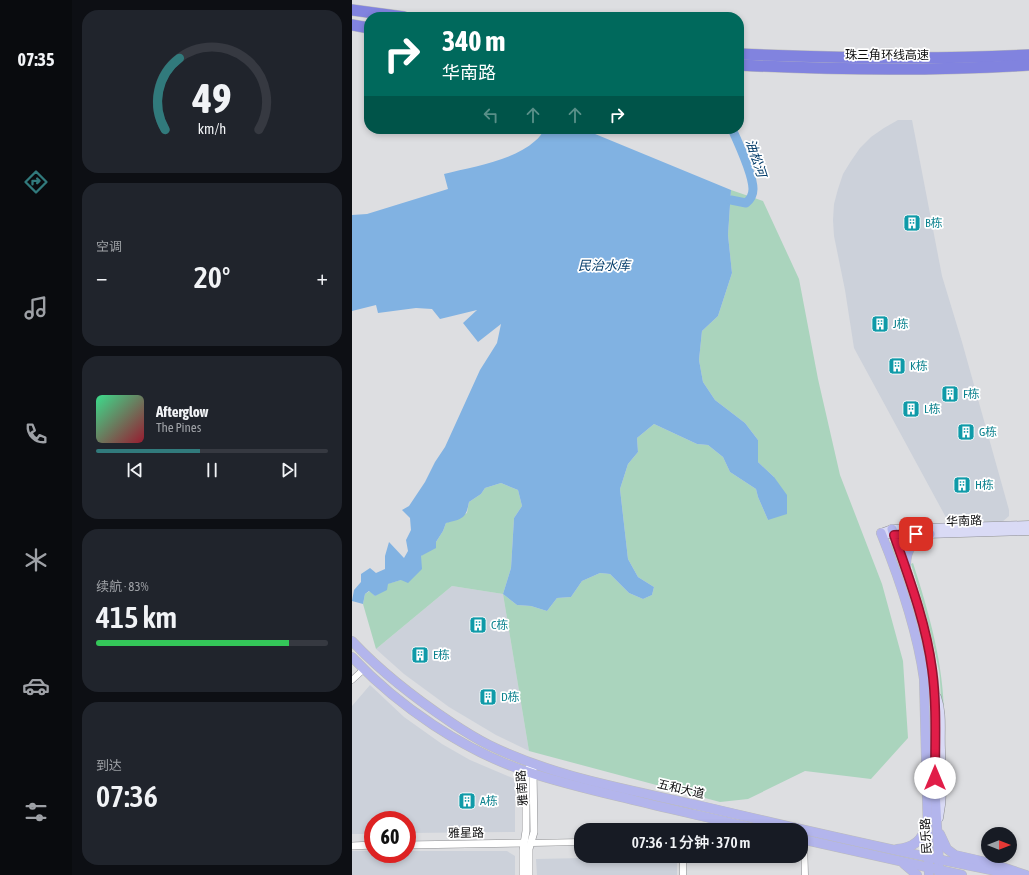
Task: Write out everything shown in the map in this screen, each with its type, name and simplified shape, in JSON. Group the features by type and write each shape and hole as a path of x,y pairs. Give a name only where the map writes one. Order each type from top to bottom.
{"highway":[{"path":"352,10 367,12"},
{"path":"352,25 364,27"},
{"name":"珠三角环线高速","path":"744,54 859,58 929,58 1029,55"},
{"name":"珠三角环线高速","path":"744,65 860,69 1029,65"}],"main road":[{"name":"华南路","path":"881,533 1029,525"},
{"name":"华南路","path":"893,532 930,534 1029,531"},
{"name":"民乐路","path":"893,532 926,641 932,669 935,707 935,778 939,872"},
{"name":"民乐路","path":"881,533 900,584 921,657 926,700 929,871"},
{"path":"906,572 906,559 910,548 917,540 930,534"},
{"name":"五和大道","path":"352,641 388,676 432,709 487,744 532,764 601,783 887,849 1017,875"},
{"name":"五和大道","path":"352,657 364,669 425,719 482,753 530,773 711,823"},
{"path":"887,849 902,849 917,843 923,834 928,820"},
{"path":"937,825 944,845 955,855 990,863 1026,875"},
{"path":"808,841 898,861 929,871 962,875"},
{"path":"898,861 906,865 917,875"}],"street":[{"path":"352,680 364,669"},
{"name":"雅南路","path":"529,875 529,856 526,830 532,764"},
{"path":"528,843 574,842"},
{"name":"雅南路","path":"523,875 523,857 528,843"},
{"name":"雅星路","path":"416,845 528,843"},
{"path":"352,846 364,845"},
{"path":"683,863 683,875"},
{"path":"804,863 805,875"}],"shaded area":[{"path":"898,120 912,120 942,276 1009,510 1009,516 1002,522 949,523 854,348 845,290 834,236 834,204 843,174 860,148 871,137"},
{"path":"452,586 503,594 529,751 496,735 449,707 404,674 376,649"},
{"path":"370,685 404,717 442,744 470,760 515,779 515,832 416,833 416,811 364,811 364,834 352,834 352,706"},
{"path":"352,851 364,851 364,863 416,863 416,851 507,851 515,856 515,875 352,875"},
{"path":"574,858 574,863 677,863 677,875 537,875 536,859"}],"green space":[{"path":"731,190 763,201 799,279 818,379 840,475 882,584 903,661 908,738 871,779 805,771 748,799 720,802 529,751 503,594 517,605 531,606 547,611 557,598 571,597 582,581 600,573 610,574 629,593 643,599 652,595 654,587 638,577 628,559 620,489 628,464 638,452 637,438 654,424 697,444 708,445 723,457 730,472 756,489 768,520 774,477 758,462 758,440 745,423 715,400 703,382 699,360 702,331 718,316 732,273 728,235"},
{"path":"501,483 518,490 522,506 514,518 511,568 503,594 452,586 376,649 363,604 365,594 370,591 375,596 387,584 401,580 421,556 436,542 446,523 467,513 469,502 481,494 485,488"},
{"path":"891,542 911,602 922,642 929,683 931,704 927,673 890,543"},
{"path":"913,563 925,601 934,639 941,678 944,717 939,671 911,564"}],"water":[{"name":"民治水库","path":"541,134 595,134 731,190 728,235 732,273 718,316 702,331 699,360 703,382 715,400 745,423 758,440 758,462 774,477 787,495 787,514 768,520 756,489 730,472 723,457 708,445 697,444 654,424 637,438 638,452 628,464 620,489 628,559 638,577 654,587 652,595 643,599 629,593 610,574 600,573 582,581 571,597 557,598 547,611 531,606 517,605 503,594 511,568 514,518 522,506 518,490 501,483 485,488 481,494 469,502 465,515 460,519 446,523 436,542 436,548 421,556 422,569 408,583 401,580 388,584 387,590 375,596 369,591 365,594 363,604 352,601 354,590 361,582 361,574 370,568 376,573 385,569 385,556 389,542 404,558 408,551 406,540 411,530 410,518 402,510 409,506 445,447 480,370 497,343 501,324 478,342 463,323 477,310 440,319 432,309 416,308 378,313 376,305 352,311 352,215 367,214 448,189 444,174 479,166 515,154 526,148"}],"waterway":[{"name":"油松河","path":"731,200 746,203 753,193 748,168 734,134"}],"place":[{"name":"B栋","path":"912,223"},
{"name":"J栋","path":"880,324"},
{"name":"K栋","path":"897,366"},
{"name":"F栋","path":"950,394"},
{"name":"L栋","path":"911,409"},
{"name":"G栋","path":"966,432"},
{"name":"H栋","path":"962,485"},
{"name":"C栋","path":"478,625"},
{"name":"E栋","path":"420,655"},
{"name":"D栋","path":"488,697"},
{"name":"A栋","path":"467,801"}],"route":[{"path":"916,534 894,535 912,589 928,648 932,669 935,707 935,778"}]}
